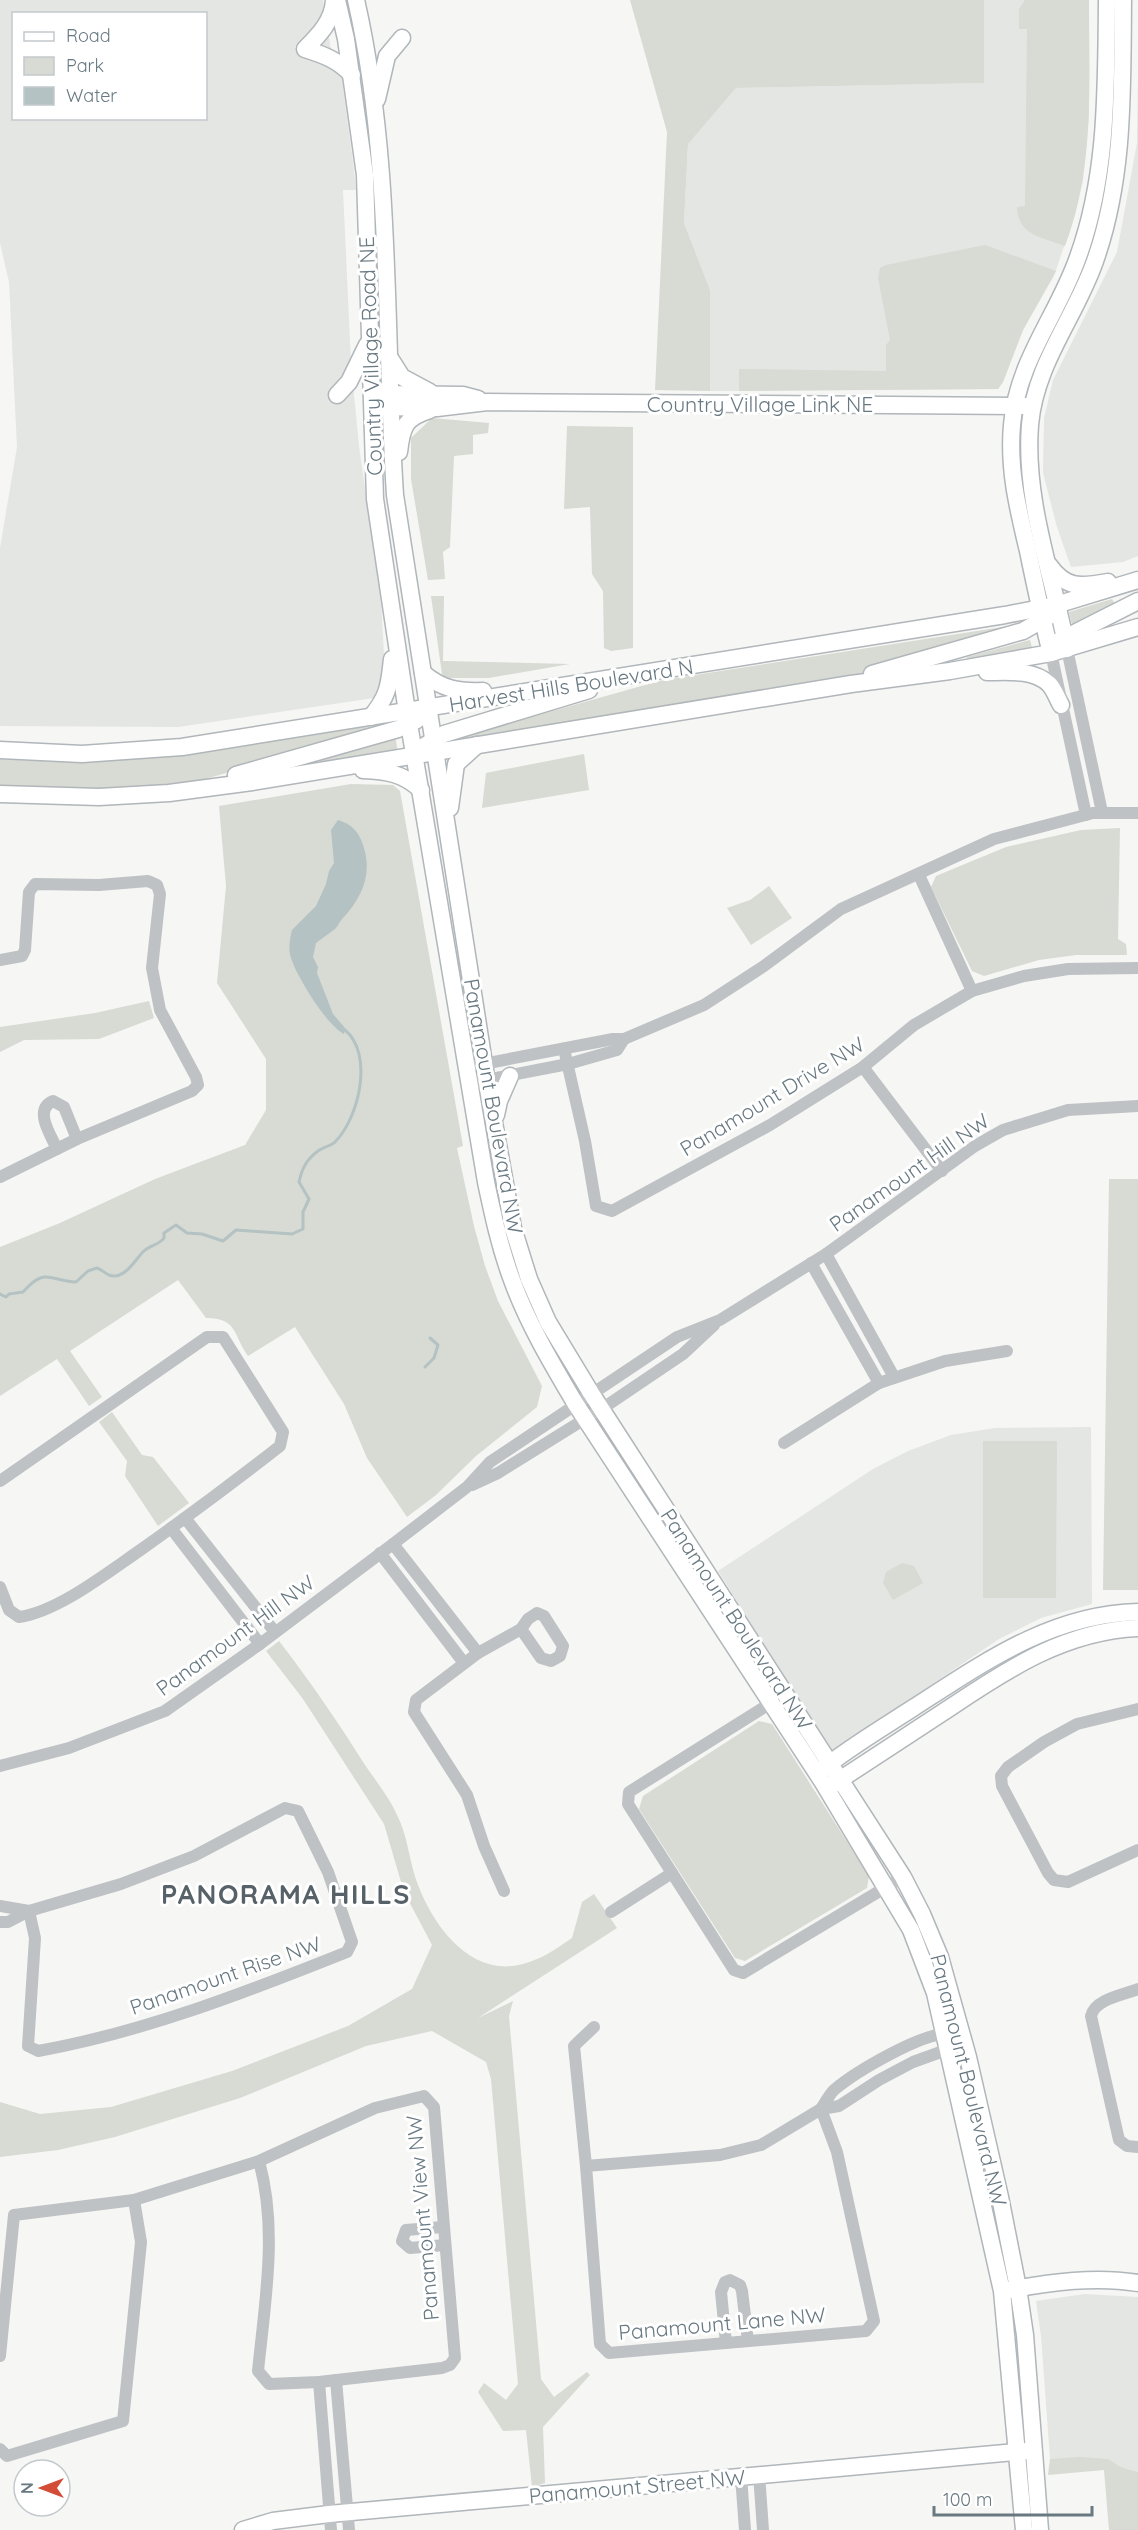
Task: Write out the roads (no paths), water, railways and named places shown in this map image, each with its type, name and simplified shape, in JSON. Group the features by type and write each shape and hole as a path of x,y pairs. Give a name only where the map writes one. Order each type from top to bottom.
{"street":[{"name":"Country Village Road NE","path":"336,0 352,75 364,175 375,499 408,718"},
{"path":"336,0 324,28 305,50 327,56 343,65 352,75"},
{"name":"Country Village Road NE","path":"356,0 374,115 386,268 389,400 395,495 428,709"},
{"path":"1086,815 1012,478 1010,454 1015,405 1020,384 1039,336 1078,257 1096,196 1106,118 1107,0"},
{"path":"1102,812 1030,479 1028,453 1036,387 1094,262 1112,201 1119,159 1122,116 1123,0"},
{"path":"374,115 387,56 402,38"},
{"path":"337,395 349,382 369,341"},
{"path":"388,355 402,377 436,401 406,423 401,433 395,495"},
{"name":"Country Village Link NE","path":"371,400 436,401 463,395 487,402 1015,405 1032,407"},
{"path":"1048,564 1063,581 1076,585 1138,579"},
{"name":"Harvest Hills Boulevard N","path":"0,750 82,754 158,750 371,717 408,718 428,709 546,688 1041,615 1056,605 1138,579"},
{"path":"1066,643 1138,601"},
{"path":"851,684 878,671 1023,631 1041,615"},
{"name":"Harvest Hills Boulevard N","path":"0,794 99,797 187,790 415,755 434,746 478,744 851,684 950,671 1051,653 1066,643 1138,627"},
{"path":"371,717 385,698 389,686 396,631"},
{"path":"950,671 1029,674 1050,684 1061,705"},
{"path":"434,746 444,734 650,672"},
{"path":"423,673 438,685 455,691 546,688"},
{"name":"Panamount Boulevard NW","path":"428,709 448,833 477,1073 486,1182 497,1233 512,1281 539,1340 575,1403 771,1703 823,1768 903,1878 922,1914 940,1958 962,2036 1033,2424 1025,2451 1024,2530"},
{"path":"187,790 408,718"},
{"name":"Panamount Boulevard NW","path":"408,718 477,1073 494,1124 513,1228 529,1279 548,1322 601,1409 785,1694 823,1768"},
{"path":"448,833 456,764 478,744"},
{"path":"332,768 395,773 411,781 421,790"},
{"path":"477,1073 564,1049 624,1038 704,1005 764,966 841,909 994,839 1102,812 1138,813"},
{"path":"919,875 972,991"},
{"path":"0,960 22,956 25,950 28,892 34,884 99,885 148,881 157,885 160,894 152,968 160,1010 196,1077 198,1085 192,1091 77,1138 0,1177"},
{"name":"Panamount Drive NW","path":"564,1049 596,1206 612,1211 770,1125 863,1067 914,1025 972,991 1024,976 1068,969 1138,968"},
{"path":"477,1073 510,1076 568,1064 617,1050 624,1038"},
{"path":"863,1067 942,1171"},
{"path":"494,1124 499,1101 510,1076"},
{"path":"57,1149 43,1113 44,1107 53,1101 64,1107 77,1138"},
{"name":"Panamount Hill NW","path":"0,1766 69,1748 165,1711 260,1644 393,1544 467,1487 490,1462 575,1403 677,1337 720,1320 826,1254 975,1146 1003,1130 1068,1110 1138,1106"},
{"path":"826,1254 894,1377"},
{"path":"811,1263 879,1383"},
{"name":"Panamount Hill NW","path":"467,1487 498,1473 601,1409 683,1354 720,1320"},
{"path":"0,1481 207,1337 223,1337 283,1432 280,1446 185,1518 92,1584 33,1615 19,1617 9,1610 0,1587"},
{"path":"783,1443 879,1383 945,1361 1007,1351"},
{"path":"185,1518 275,1632"},
{"path":"171,1528 260,1644"},
{"path":"393,1544 471,1658"},
{"path":"380,1553 471,1658"},
{"path":"706,1604 722,1594"},
{"path":"823,1768 1014,1645 1050,1629 1082,1620 1121,1612 1138,1612"},
{"path":"834,1784 1018,1663 1070,1640 1121,1628 1138,1628"},
{"path":"504,1892 484,1846 467,1795 414,1712 416,1700 471,1658 521,1629"},
{"path":"785,1694 629,1792 628,1804 734,1970 742,1972 903,1878"},
{"path":"1138,1709 1077,1724 1044,1742 1008,1767 1001,1776 1002,1786 1048,1873 1054,1880 1068,1882 1138,1850"},
{"name":"Panamount Boulevard NW","path":"834,1784 886,1887 911,1930 935,1993 1010,2289"},
{"name":"Panamount Rise NW","path":"0,1922 8,1922 29,1911 121,1884 194,1856 285,1808 298,1811 328,1872 352,1942 347,1952 252,1990 78,2044 38,2051 28,2046 35,1938 29,1911"},
{"path":"611,1912 672,1873"},
{"name":"Panamount Rise NW","path":"0,1906 29,1911"},
{"path":"1138,1989 1098,2004 1091,2016 1119,2140 1127,2146 1138,2147"},
{"name":"Panamount Lane NW","path":"594,2027 574,2046 600,2344 609,2353 866,2331 874,2321 837,2152 821,2109"},
{"path":"821,2109 832,2091 906,2046 946,2041 962,2036"},
{"path":"586,2166 730,2153 760,2145 821,2109 839,2106 946,2041"},
{"name":"Panamount View NW","path":"3,2295 14,2215 134,2200 259,2161 375,2108 424,2096 434,2107 455,2358 450,2365 442,2368 319,2382 269,2385 258,2371 269,2241 267,2189 259,2161"},
{"path":"0,2449 7,2456 123,2421 141,2242 134,2200"},
{"path":"443,2227 406,2230 402,2241 410,2248 445,2245"},
{"path":"726,2343 721,2292 725,2282 730,2280 740,2285 742,2291 748,2342"},
{"path":"1010,2289 1064,2281 1124,2280 1138,2283"},
{"path":"0,2356 3,2295"},
{"path":"336,2380 349,2530"},
{"path":"319,2382 330,2522"},
{"name":"Panamount Boulevard NW","path":"1025,2451 1040,2530"},
{"name":"Panamount Street NW","path":"243,2530 273,2521 330,2522 347,2512 1025,2451"},
{"path":"759,2474 763,2530"},
{"path":"741,2476 745,2530"}],"water":[{"path":"338,820 351,826 359,836 366,856 366,875 356,902 335,929 316,943 313,957 333,1014 345,1028 344,1034 329,1021 305,987 294,966 289,948 292,930 316,906 326,884 329,871 334,863 331,830"}],"waterway":[{"path":"0,1294 6,1297 9,1294 23,1292 37,1279 43,1277 76,1282 88,1271 97,1268 109,1275 120,1275 146,1249 157,1244 164,1238 164,1233 176,1225 187,1233 202,1234 223,1241 236,1230 292,1234 303,1229 303,1212 309,1199 299,1182 302,1172 311,1157 333,1143 344,1131 351,1118 360,1086 359,1054 354,1041 345,1030"},
{"path":"425,1367 434,1358 438,1345 430,1338"}],"district":[{"name":"PANORAMA HILLS","path":"286,1894"}]}
